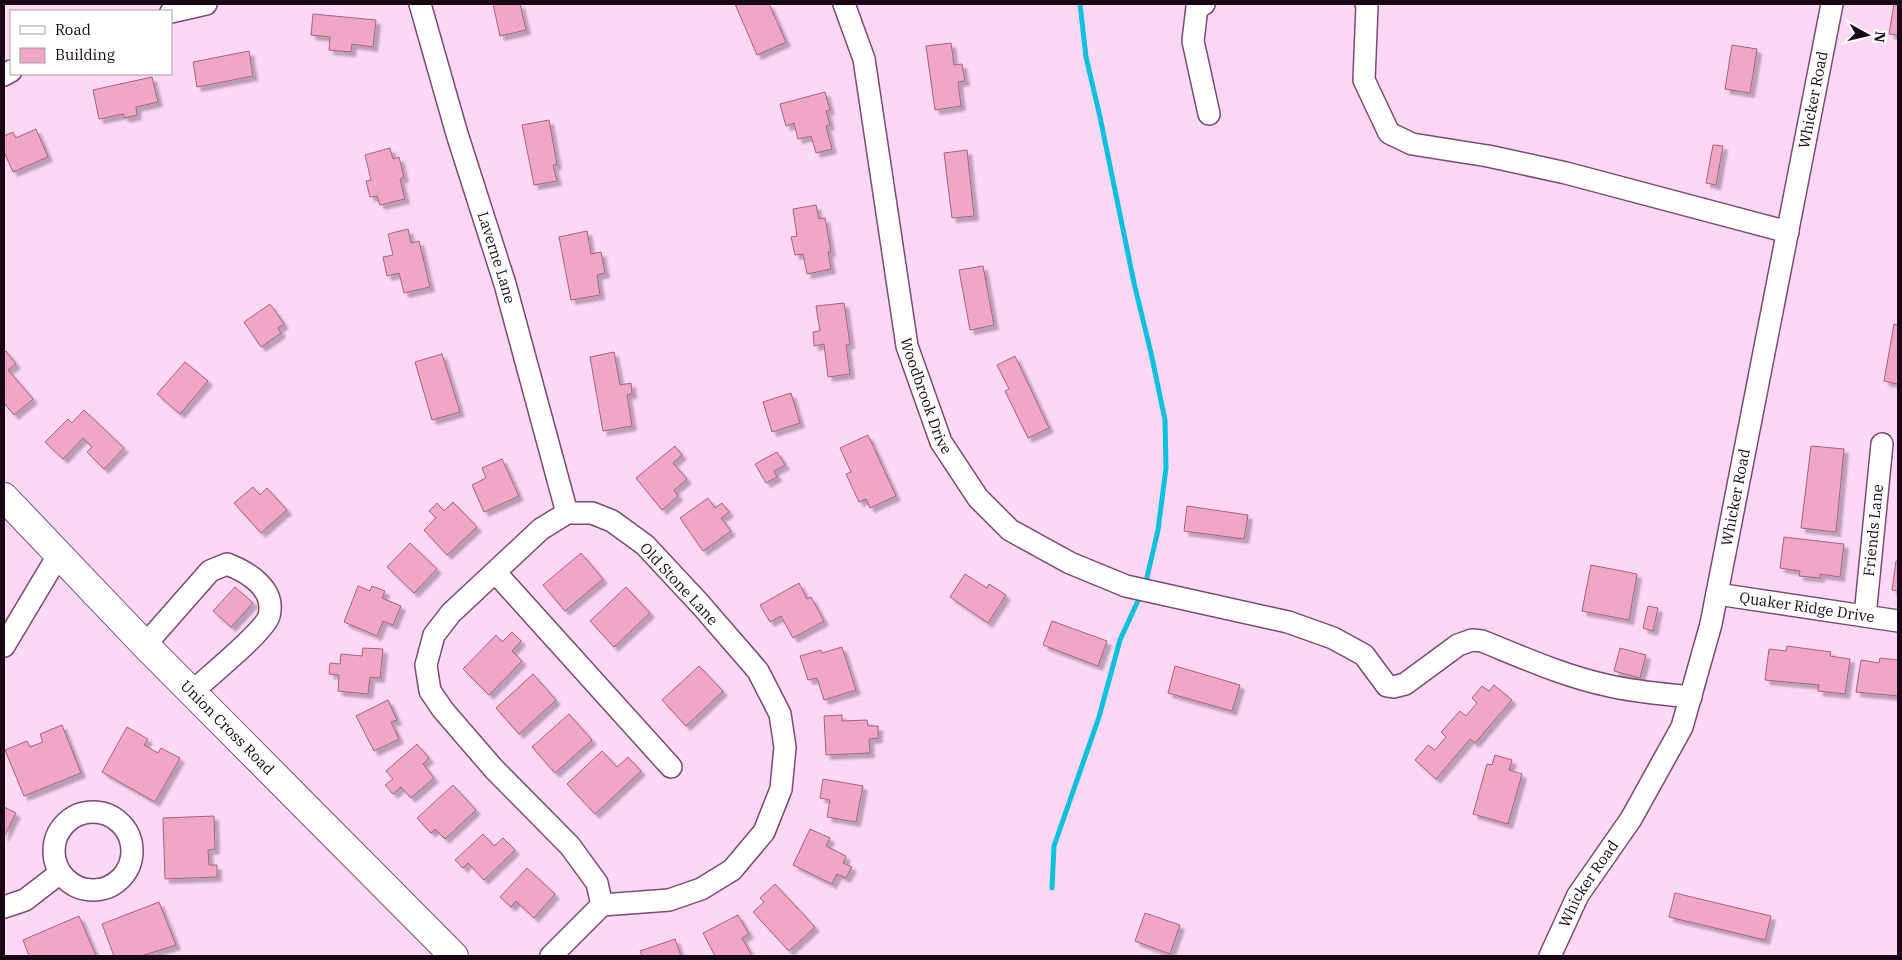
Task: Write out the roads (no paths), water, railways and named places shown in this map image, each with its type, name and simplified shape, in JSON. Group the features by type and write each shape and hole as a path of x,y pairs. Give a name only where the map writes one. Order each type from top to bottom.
{"main road":[{"name":"Union Cross Road","path":"4,497 145,645 454,956"}],"street":[{"path":"172,12 206,4"},
{"name":"Laverne Lane","path":"420,4 457,134 505,284 567,512"},
{"name":"Woodbrook Drive","path":"844,4 864,59 907,346 941,442 978,498 1010,530 1070,563 1126,586 1288,622 1333,638 1364,656 1387,686 1393,687 1404,684 1458,645 1472,640 1482,641 1568,674 1609,686 1639,692 1691,697"},
{"path":"1204,4 1197,7 1193,41 1209,114"},
{"path":"1366,4 1364,80 1389,133 1412,144 1488,156 1566,173 1788,232"},
{"name":"Whicker Road","path":"1550,956 1578,895 1631,819 1682,727 1691,697 1712,624 1832,4"},
{"name":"Friends Lane","path":"1864,616 1882,444"},
{"path":"551,956 602,905 597,883 570,846 494,769 443,710 430,691 426,665 434,635 451,613 541,529 567,512"},
{"name":"Old Stone Lane","path":"567,512 592,512 612,521 645,545 758,671 780,714 785,747 781,789 764,832 732,870 701,889 669,900 602,905"},
{"path":"4,646 59,554"},
{"path":"145,645 210,571 227,564 244,571 261,585 269,599 269,617 254,637 192,692"},
{"path":"496,573 670,767"},
{"name":"Quaker Ridge Drive","path":"1717,594 1898,621"},
{"path":"4,907 25,900 60,873"}],"waterway":[{"path":"1080,4 1086,57 1165,420 1166,468 1158,530 1145,586"},
{"path":"1052,888 1054,846 1099,717 1120,640 1141,594"}]}
